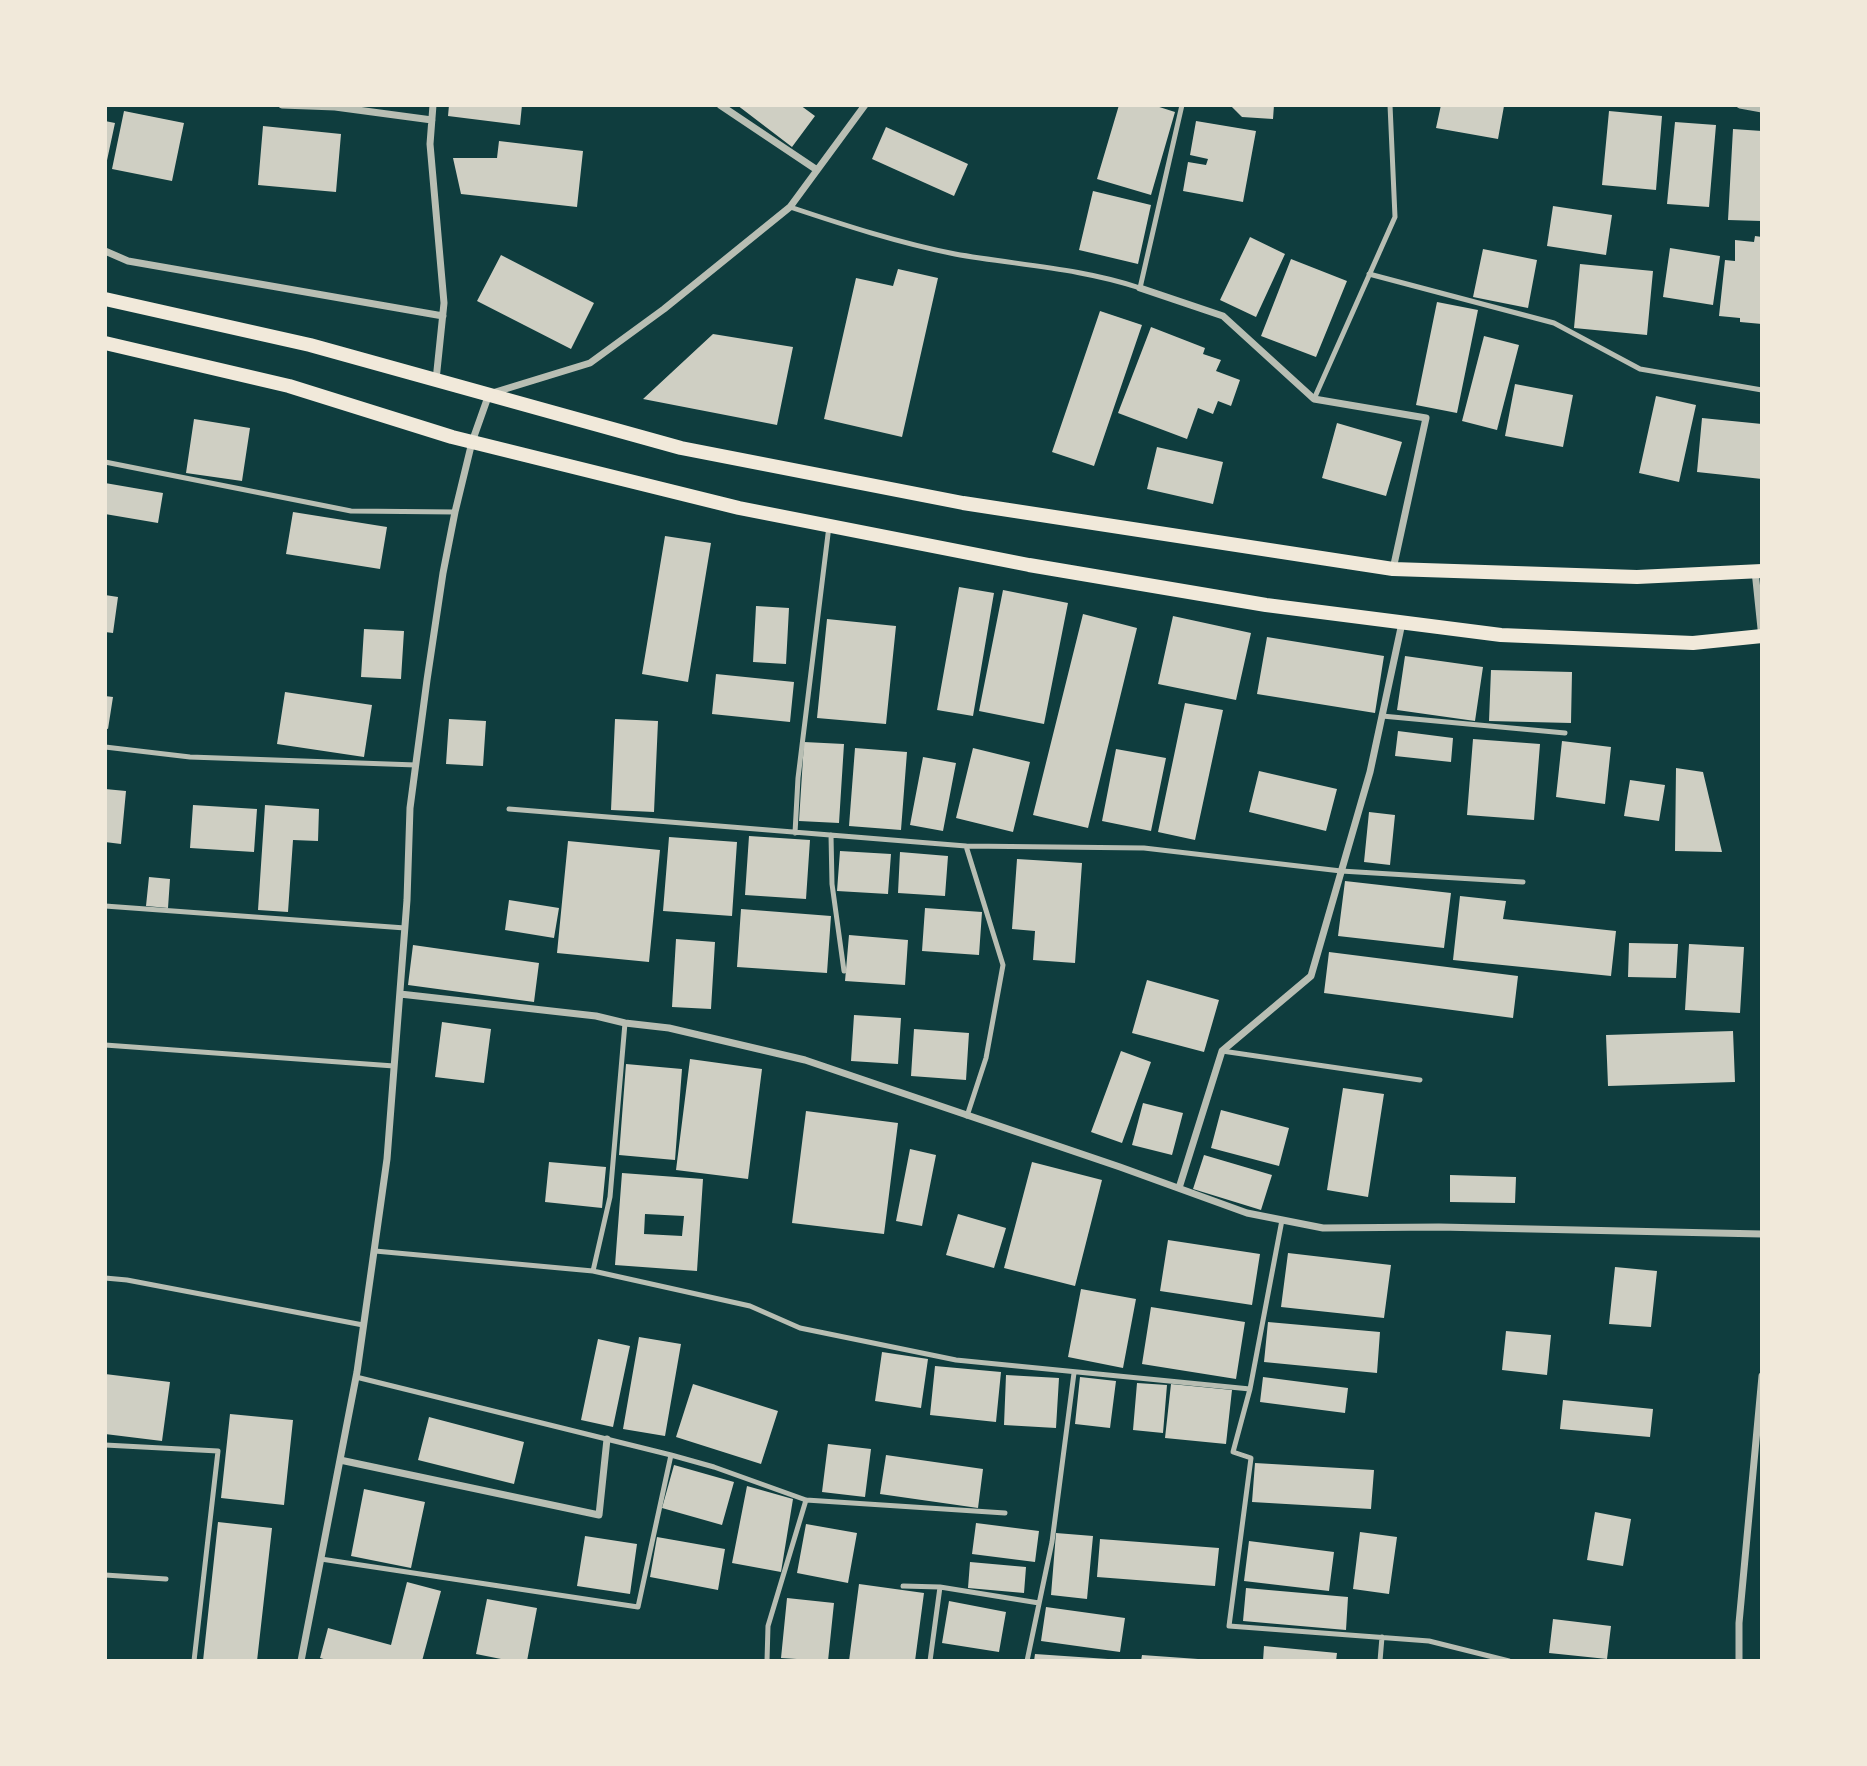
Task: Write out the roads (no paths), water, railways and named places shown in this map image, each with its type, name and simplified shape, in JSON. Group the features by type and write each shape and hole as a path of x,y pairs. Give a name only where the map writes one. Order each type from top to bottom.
{"main road":[{"path":"105,299 310,345 681,449 963,503 1393,569 1637,576 1759,571"},
{"path":"105,344 289,386 472,442 739,508 1029,565 1253,603 1501,635 1693,643 1762,637"}],"street":[{"path":"282,105 335,106 432,120"},
{"path":"433,105 430,144 444,303 436,380"},
{"path":"720,105 817,170"},
{"path":"301,1661 356,1377 375,1251 387,1159 405,928 410,807 443,573 472,442 489,394 590,363 664,309 790,207 865,105"},
{"path":"1740,105 1762,109"},
{"path":"105,251 128,261 443,316"},
{"path":"1140,288 1223,316 1314,399 1426,418 1393,569"},
{"path":"1759,571 1762,637"},
{"path":"1179,1188 1222,1051 1311,976 1370,772 1402,623"},
{"path":"400,994 596,1016 625,1023 669,1028 805,1060 1247,1213 1322,1228 1439,1227 1762,1234"},
{"path":"1739,1661 1739,1623 1762,1376"},
{"path":"340,1460 599,1515 607,1439"}],"lane":[{"path":"790,207 854,229 954,253 1106,276 1140,288 1182,105"},
{"path":"1314,399 1395,217 1390,105"},
{"path":"1369,274 1554,323 1640,369 1762,390"},
{"path":"105,462 351,511 455,512"},
{"path":"796,833 798,778 829,526"},
{"path":"1382,716 1565,733"},
{"path":"105,747 190,757 416,765"},
{"path":"509,809 966,846 1144,848 1341,871 1523,882"},
{"path":"831,835 832,884 844,971"},
{"path":"966,846 1003,965 986,1058 967,1116"},
{"path":"105,906 405,928"},
{"path":"593,1271 610,1197 625,1023"},
{"path":"105,1045 394,1066"},
{"path":"1222,1051 1420,1080"},
{"path":"1282,1220 1250,1388 1233,1452 1251,1458 1228,1626 1429,1640 1509,1661"},
{"path":"375,1251 593,1271 750,1306 800,1328 956,1360 1250,1388"},
{"path":"105,1278 363,1325"},
{"path":"1027,1661 1052,1542 1074,1373"},
{"path":"356,1377 671,1455 714,1467 806,1500 1005,1513"},
{"path":"105,1445 218,1451 194,1661"},
{"path":"321,1559 638,1607 671,1455"},
{"path":"767,1661 768,1626 806,1500"},
{"path":"105,1575 166,1579"},
{"path":"903,1586 940,1587 1039,1603"},
{"path":"930,1661 940,1587"},
{"path":"1380,1661 1382,1637"}]}
